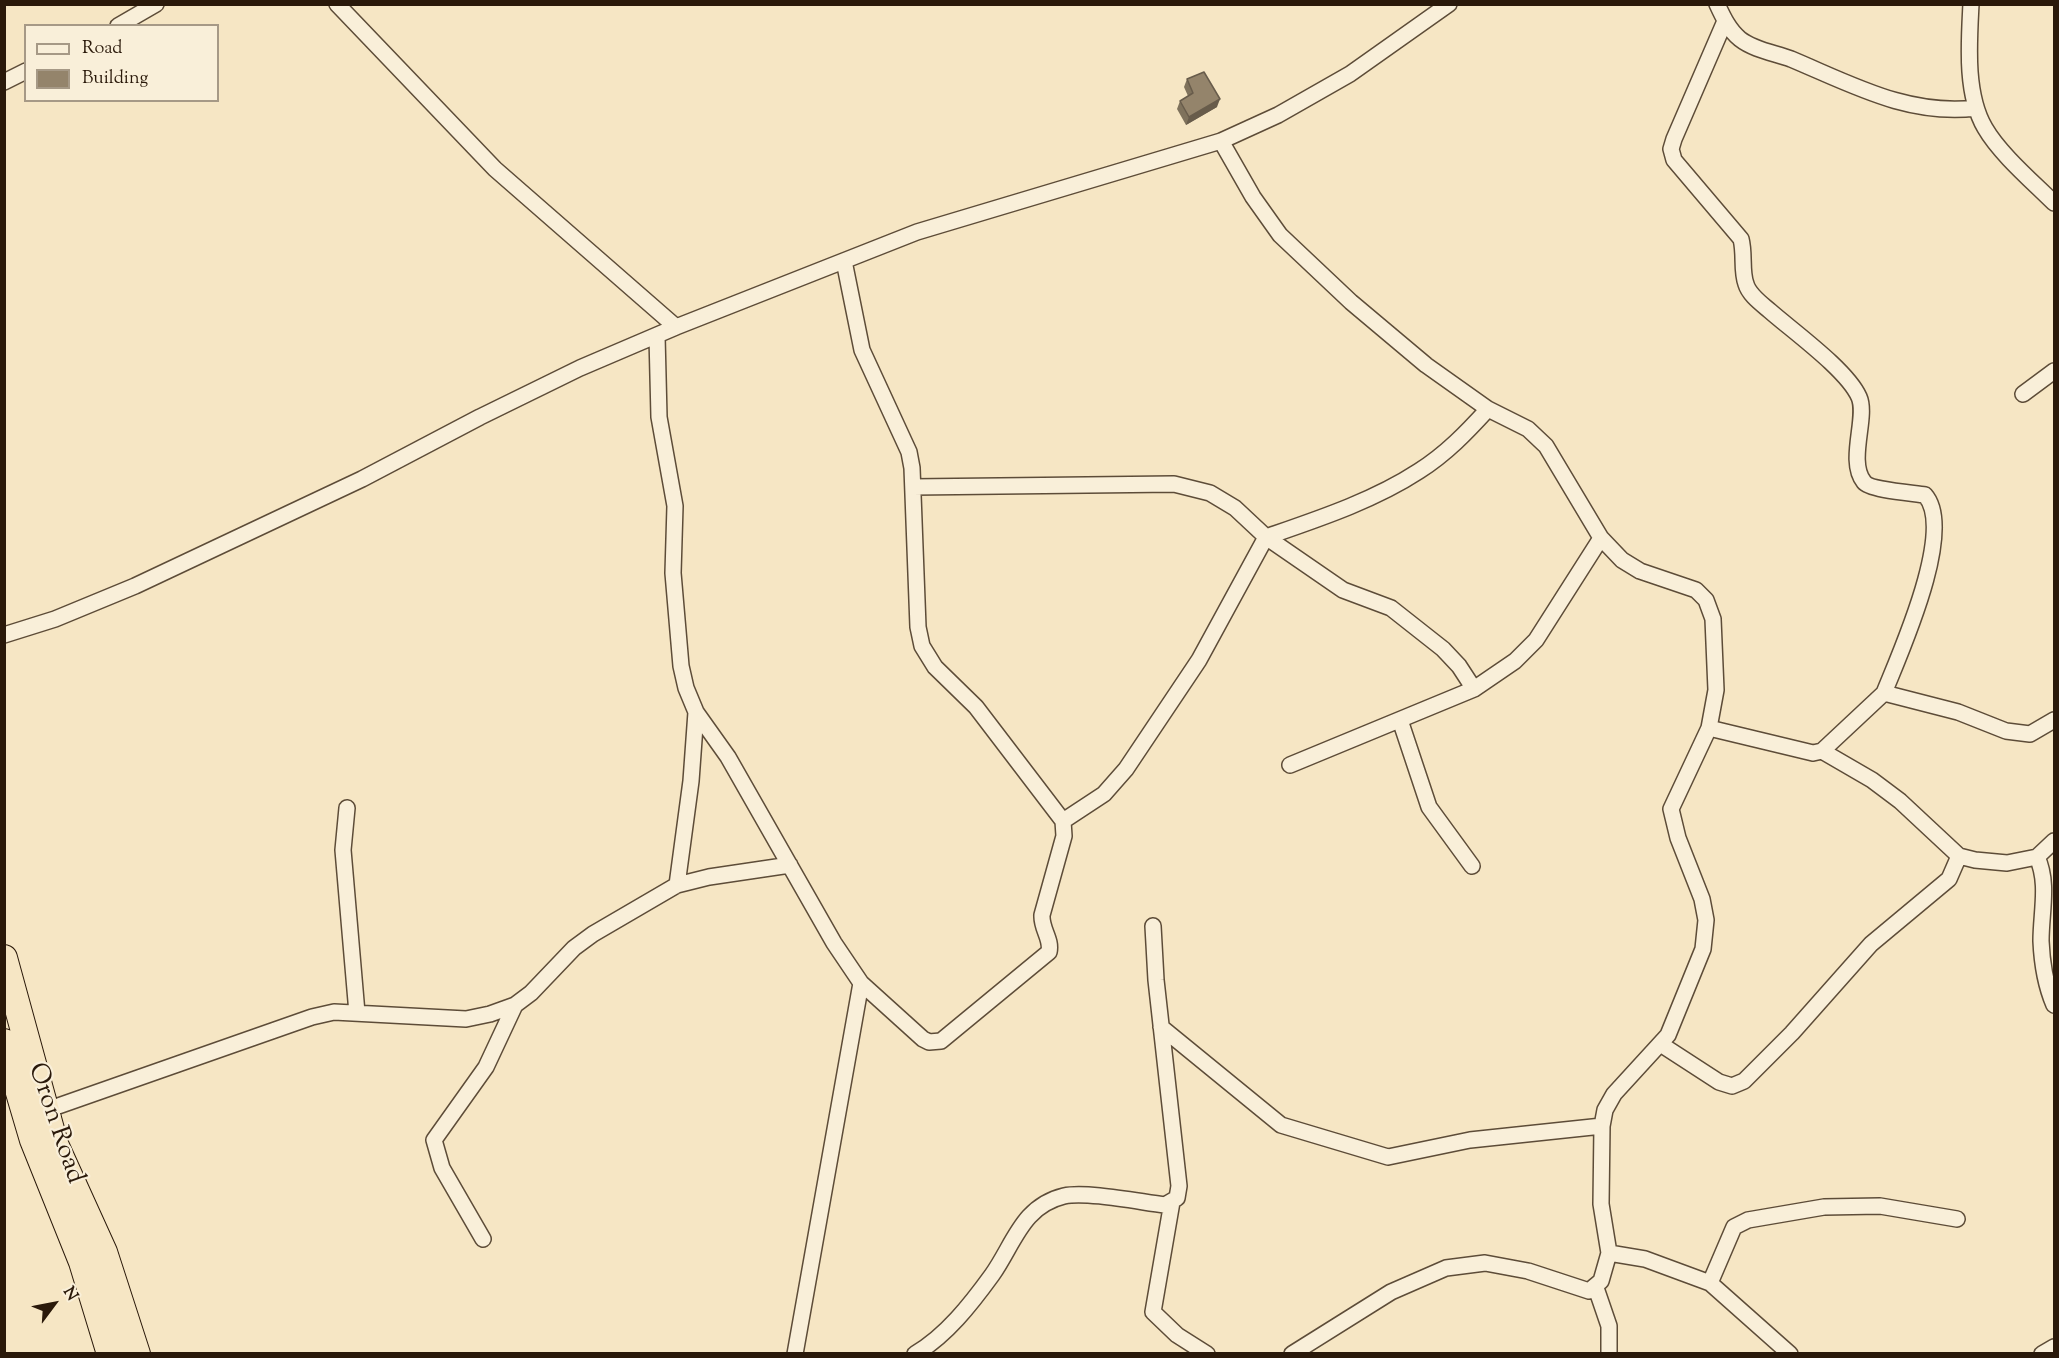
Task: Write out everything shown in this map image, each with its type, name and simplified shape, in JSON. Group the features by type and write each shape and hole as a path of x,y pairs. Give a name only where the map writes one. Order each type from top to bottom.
{"highway":[{"name":"Oron Road","path":"4,958 44,1111 55,1144 104,1252 137,1353"},
{"path":"4,1042 11,1098 33,1140 82,1262 110,1353"}],"street":[{"path":"121,24 156,4"},
{"path":"337,4 495,169 676,327"},
{"path":"4,634 55,619 135,586 362,479 570,373 676,327 917,232 1221,141 1278,115 1350,74 1449,4"},
{"path":"1717,4 1732,30 1749,44 1891,101 1935,110 1976,108"},
{"path":"1971,4 1970,66 1976,108 1985,129 2055,203"},
{"path":"1708,728 1814,753 1822,751 1884,693 1920,602 1931,555 1935,512 1925,495 1875,488 1864,484 1859,473 1857,431 1862,410 1859,396 1836,369 1752,293 1746,285 1742,239 1674,160 1671,149 1674,139 1725,21"},
{"path":"4,82 24,72"},
{"path":"1221,141 1253,197 1280,234 1360,309 1426,365 1488,409 1528,429 1546,446 1601,538 1622,560 1640,571 1696,590 1706,600 1713,619 1716,690 1708,728 1671,808 1672,820 1702,899 1706,920 1703,949 1662,1045 1614,1094 1605,1110 1602,1126 1601,1204 1609,1253 1601,1281 1596,1288 1589,1291 1528,1271 1485,1263 1446,1268 1391,1292 1292,1353"},
{"path":"657,336 658,417 675,506 673,573 681,666 696,712 729,757 834,943 861,983 928,1042 940,1041 1049,952 1049,942 1043,929 1042,915 1064,836 1063,821 976,707 934,667 922,646 918,627 912,468 903,437 862,350 843,261"},
{"path":"2023,394 2055,370"},
{"path":"1063,821 1104,794 1126,769 1199,660 1266,537 1320,519 1419,471 1456,443 1488,409"},
{"path":"913,487 1174,484 1210,493 1235,508 1266,537 1343,590 1391,608 1443,649 1459,666 1474,689"},
{"path":"1290,765 1474,689 1515,661 1536,640 1601,538"},
{"path":"1884,693 1958,712 2006,731 2030,734 2055,720"},
{"path":"677,885 691,781 696,712"},
{"path":"1400,720 1429,807 1472,866"},
{"path":"1822,751 1881,787 1959,856 2007,863 2037,857 2055,841"},
{"path":"347,807 343,850 357,1013"},
{"path":"1662,1045 1719,1082 1732,1086 1744,1081 1792,1033 1871,944 1949,879 1959,856"},
{"path":"2037,857 2044,873 2041,941 2043,975 2053,998"},
{"path":"44,1111 312,1017 334,1012 466,1019 490,1014 515,1005 531,993 574,948 593,934 677,885 709,877 790,865"},
{"path":"915,1353 941,1334 965,1310 993,1273 1024,1220 1037,1208 1065,1196 1165,1205 1177,1198 1179,1186 1161,1027 1153,926"},
{"path":"795,1353 861,983"},
{"path":"483,1239 442,1168 434,1140 486,1068 515,1005"},
{"path":"1161,1027 1281,1125 1388,1157 1470,1140 1602,1126"},
{"path":"1172,1202 1153,1311 1177,1335 1207,1353"},
{"path":"1710,1283 1734,1227 1748,1220 1824,1207 1880,1206 1956,1219"},
{"path":"1609,1253 1645,1259 1710,1283 1790,1353"},
{"path":"1596,1288 1609,1326 1609,1353"},
{"path":"2042,1353 2055,1347"}],"building":[{"path":"1204,72 1220,99 1189,117 1180,101 1193,93 1187,79"}]}
